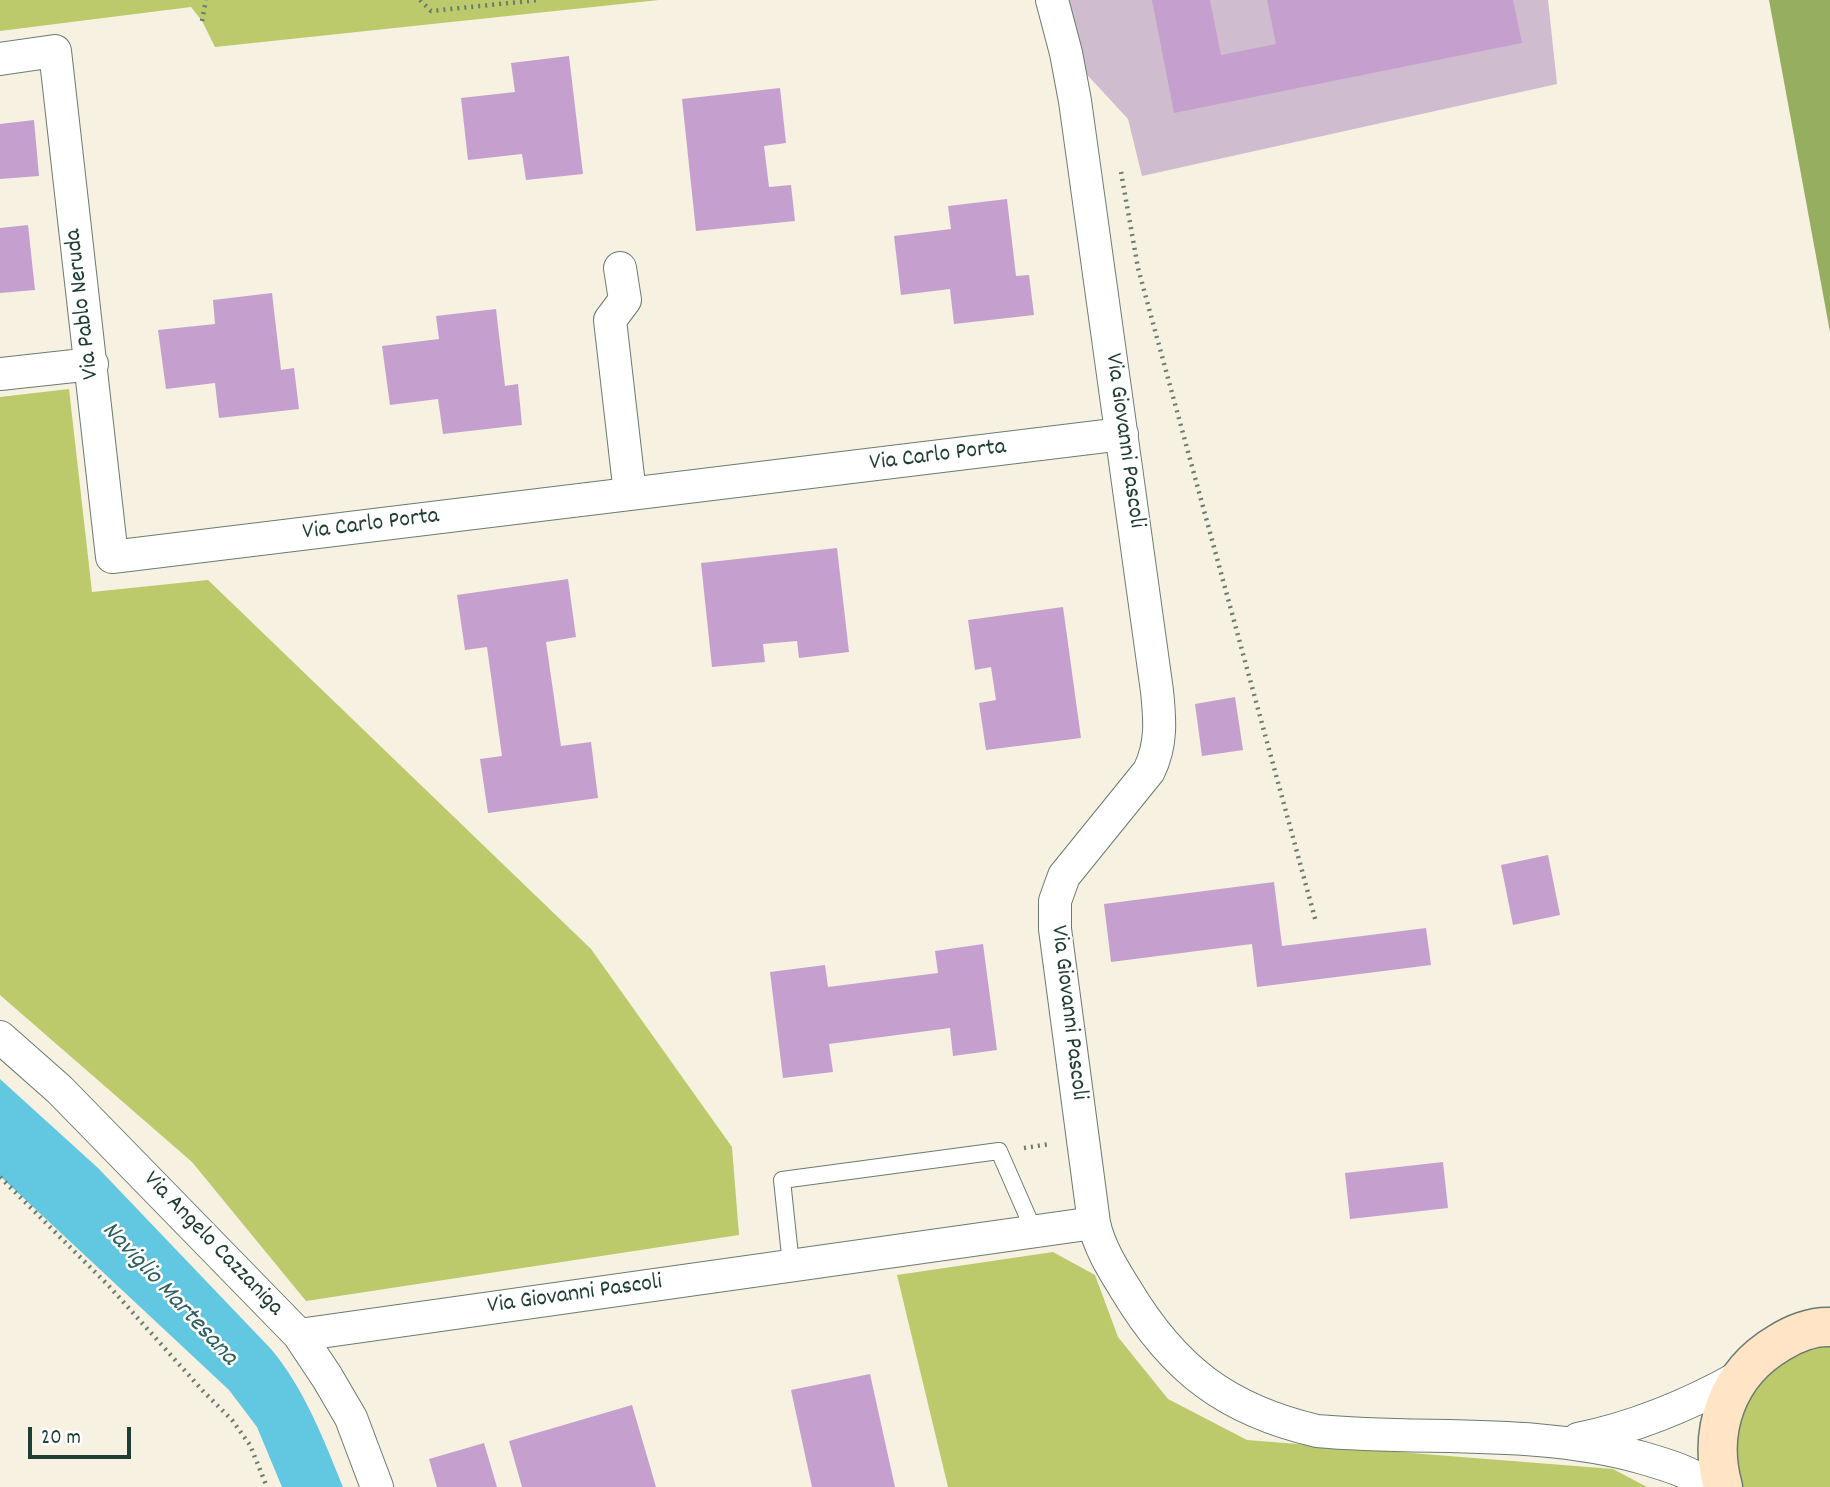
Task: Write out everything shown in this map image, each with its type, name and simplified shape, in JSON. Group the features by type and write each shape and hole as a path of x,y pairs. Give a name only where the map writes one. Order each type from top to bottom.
{"street":[{"name":"Via Giovanni Pascoli","path":"299,1335 1094,1223 1055,929 1055,901 1065,876 1149,771 1157,753 1160,734 1157,691 1075,101 1066,52 1052,0"},
{"name":"Via Pablo Neruda","path":"0,59 55,51 112,557"},
{"path":"620,268 625,300 610,320 630,494"},
{"path":"0,374 92,364"},
{"name":"Via Carlo Porta","path":"112,557 1122,434"},
{"name":"Via Angelo Cazzaniga","path":"0,1037 60,1090 299,1335 351,1418 377,1487"},
{"path":"1094,1223 1114,1271 1158,1338 1197,1376 1221,1395 1247,1409 1317,1431 1567,1441 1654,1461 1692,1475 1711,1487"},
{"path":"1723,1487 1718,1468 1717,1436 1724,1405 1739,1377 1762,1353 1791,1335 1830,1326"},
{"path":"1567,1441 1609,1433 1651,1419 1697,1400 1739,1377"}],"lane":[{"path":"791,1265 782,1180 999,1151 1034,1231"}],"path":[{"path":"202,21 206,0"},
{"path":"420,0 431,11 538,0"},
{"path":"1120,166 1138,268 1316,922"},
{"path":"999,1151 1083,1140"},
{"path":"0,1177 108,1285 203,1391 233,1420 257,1458 267,1487"}],"shaded area":[{"path":"1061,0 1548,0 1557,84 1142,176 1128,119 1079,66"}],"green space":[{"path":"0,0 659,0 215,47 202,21 191,7 0,31"},
{"path":"1769,0 1830,0 1830,332"},
{"path":"69,389 92,592 208,580 591,949 732,1147 739,1235 306,1301 192,1162 0,995 0,397"},
{"path":"1053,1252 1095,1275 1118,1337 1168,1399 1247,1440 1613,1469 1647,1487 948,1487 897,1275"},
{"path":"1830,1346 1830,1487 1743,1487 1737,1437 1742,1415 1751,1395 1765,1377 1783,1363 1804,1353"}],"water":[{"name":"Naviglio Martesana","path":"0,1079 98,1168 271,1349 303,1397 343,1487 282,1487 257,1427 229,1390 0,1176"}],"building":[{"path":"1152,0 1210,0 1221,55 1276,44 1267,0 1513,0 1522,43 1174,113"},
{"path":"569,56 583,174 526,180 522,154 468,160 461,98 515,92 511,63"},
{"path":"780,88 786,143 764,146 769,187 791,185 795,221 696,231 682,99"},
{"path":"34,120 39,176 0,179 0,124"},
{"path":"1007,199 1016,276 1029,275 1034,315 954,324 950,289 901,295 894,236 951,229 948,206"},
{"path":"28,225 35,290 0,293 0,228"},
{"path":"272,293 281,370 294,368 299,409 219,418 215,383 166,389 158,330 215,324 213,300"},
{"path":"496,309 505,386 518,384 522,425 443,434 438,399 390,405 382,346 439,339 436,316"},
{"path":"837,548 849,652 799,658 797,641 763,644 765,662 712,667 701,563"},
{"path":"568,579 576,637 546,642 561,746 591,742 598,798 488,813 480,759 502,756 487,647 465,650 457,595"},
{"path":"1063,607 1081,738 986,750 979,703 996,700 991,667 975,670 968,620"},
{"path":"1235,697 1243,750 1202,756 1195,704"},
{"path":"1548,855 1560,915 1513,925 1501,865"},
{"path":"1274,882 1282,946 1426,928 1431,965 1257,987 1252,944 1111,962 1104,904"},
{"path":"983,944 997,1050 953,1056 950,1028 829,1044 833,1072 783,1078 770,972 825,965 828,987 938,973 935,951"},
{"path":"1443,1162 1448,1208 1350,1219 1345,1173"},
{"path":"870,1374 895,1487 812,1487 791,1390"},
{"path":"632,1405 656,1487 522,1487 509,1441"},
{"path":"484,1443 497,1487 437,1487 429,1459"}]}
